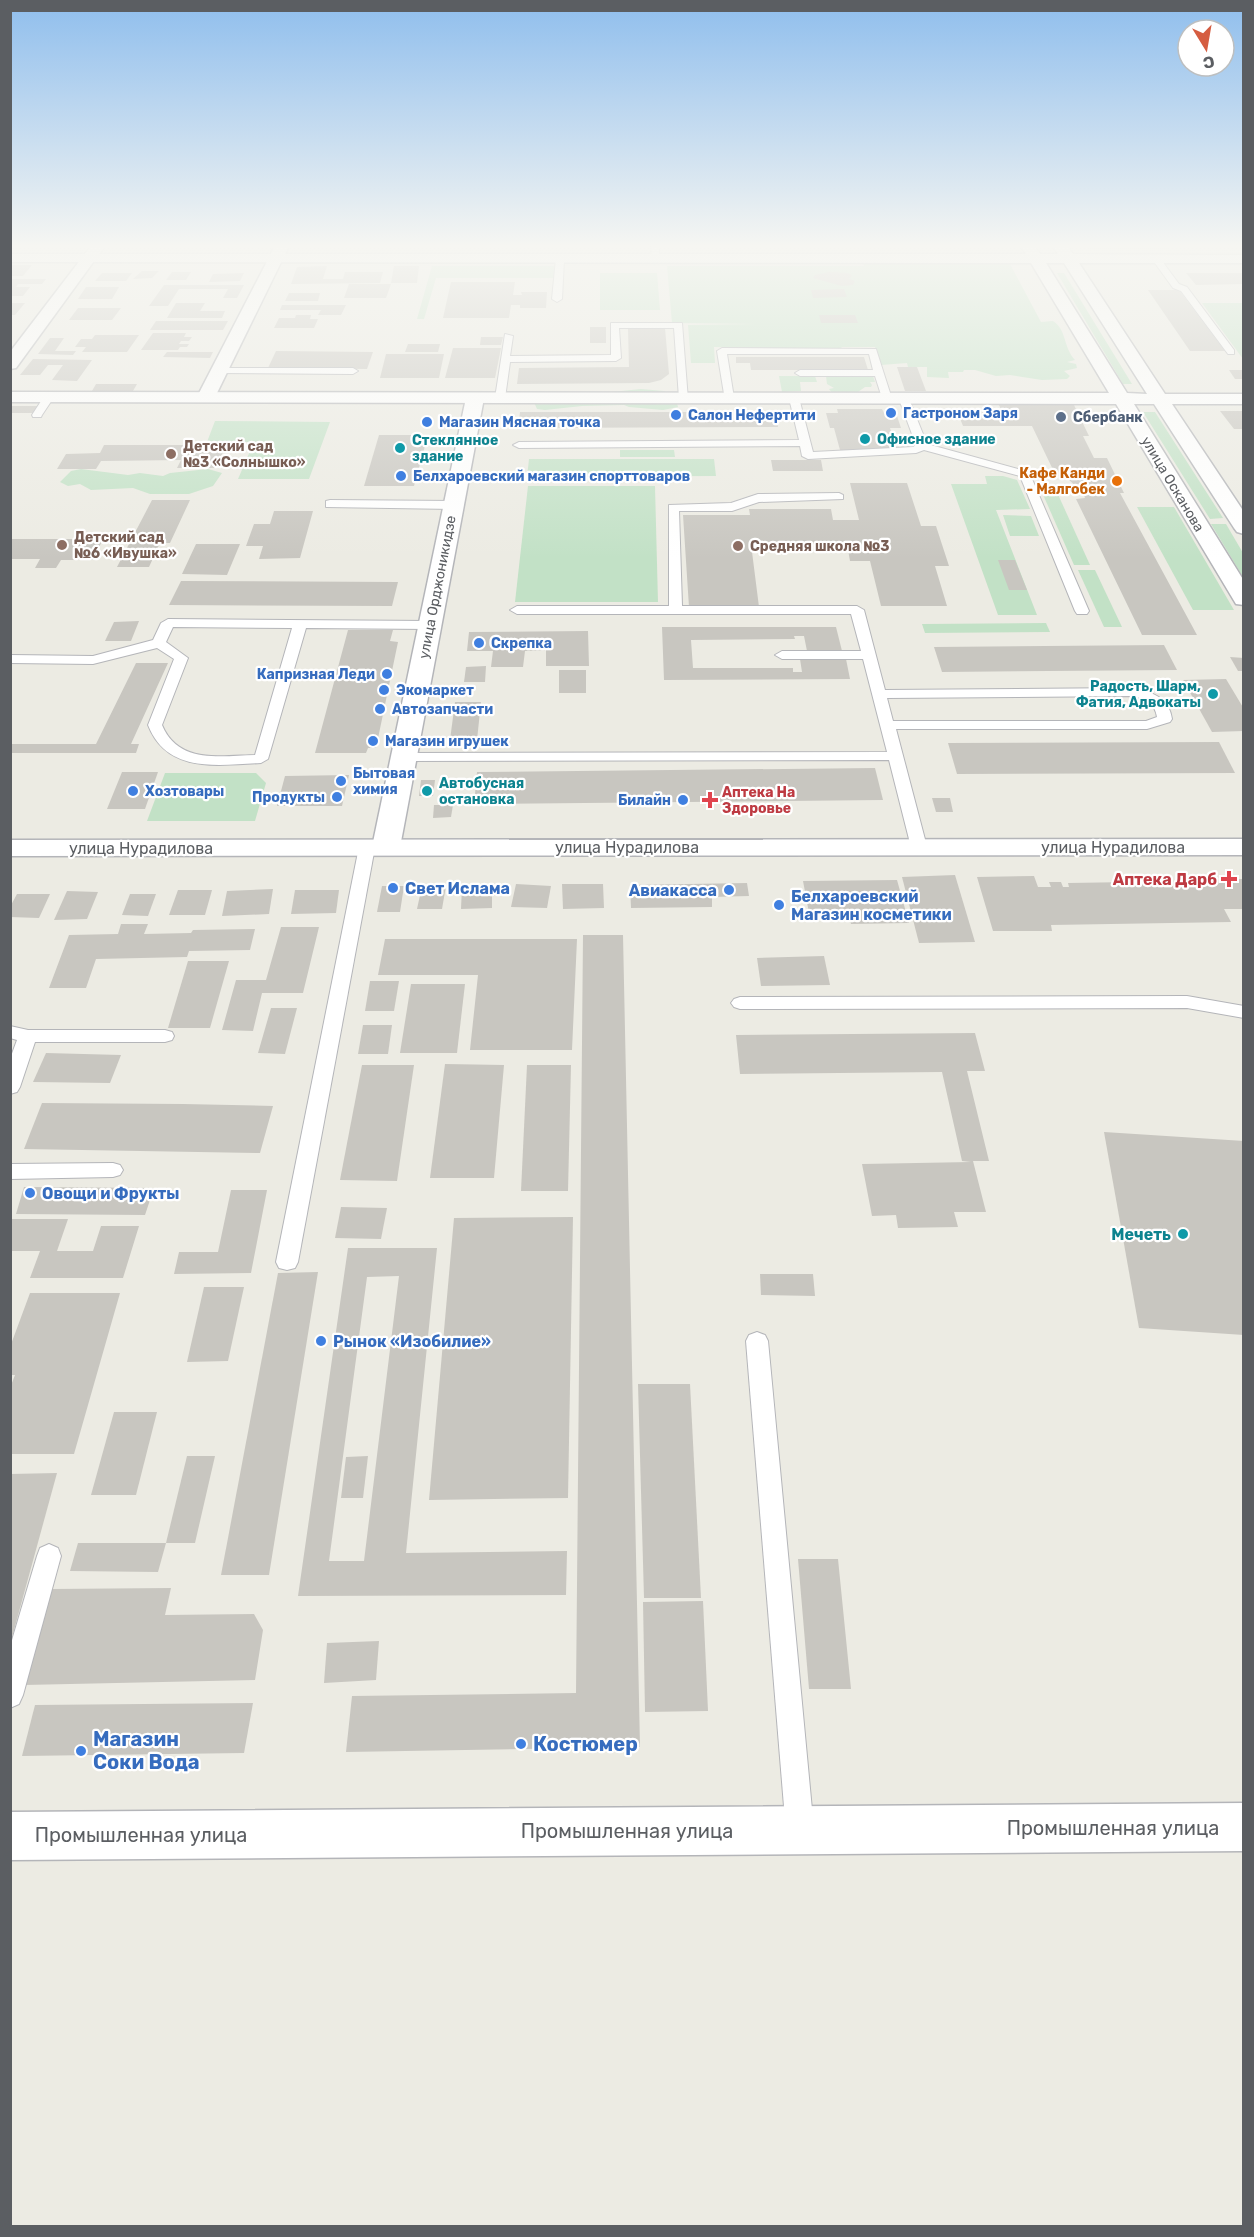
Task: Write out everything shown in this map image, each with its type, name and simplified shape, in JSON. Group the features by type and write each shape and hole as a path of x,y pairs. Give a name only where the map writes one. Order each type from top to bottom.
{"street":[{"path":"207,397 230,350"},
{"name":"улица Осканова","path":"1091,350 1244,599"},
{"name":"улица Осканова","path":"1127,350 1244,528"},
{"path":"10,397 1244,399"},
{"name":"улица Орджоникидзе","path":"376,847 404,757 475,398"},
{"name":"улица Нурадилова","path":"11,848 1244,847"},
{"name":"Промышленная улица","path":"10,1836 1244,1827"}],"lane":[{"path":"500,398 507,350"},
{"path":"506,359 616,358 616,350"},
{"path":"681,350 684,398"},
{"path":"729,398 722,351 873,351 879,373 922,446 1025,474 1082,611"},
{"path":"220,371 353,371"},
{"path":"800,373 879,373"},
{"path":"38,415 50,397"},
{"path":"794,398 808,456 916,450 922,446"},
{"path":"519,445 805,444"},
{"path":"676,610 673,508 732,507 758,498 839,497"},
{"path":"330,504 454,505"},
{"path":"517,610 857,610 919,847"},
{"path":"159,643 168,623 430,625"},
{"path":"10,659 93,660 159,643 181,658 155,725 163,745 187,757 261,759 300,624"},
{"path":"782,655 869,655"},
{"path":"879,694 1132,692 1158,700 1165,709 1165,719 1147,724 887,725"},
{"path":"404,757 895,756"},
{"path":"287,1262 376,847"},
{"path":"740,1003 1187,1002 1244,1012"},
{"path":"10,1087 19,1034 165,1036"},
{"path":"10,1172 113,1170"},
{"path":"757,1341 800,1831"},
{"path":"10,1695 49,1556"}],"green space":[{"path":"690,350 714,350 715,363 691,363"},
{"path":"876,350 1068,350 1075,360 1067,362 1076,364 1077,368 1064,371 1070,376 1067,379 1042,380 1010,375 996,376 975,370 948,372 949,378 927,377 927,367 908,367 907,363 881,365"},
{"path":"1103,350 1111,350 1132,384 1123,384"},
{"path":"1237,350 1243,350 1243,359"},
{"path":"779,376 815,376 817,382 800,382 801,391 782,392"},
{"path":"826,376 873,376 875,382 870,382 871,387 865,387 858,392 860,394 833,394 829,389 834,388 827,384"},
{"path":"641,389 664,391 676,399 678,407 663,410 624,405 545,410 537,409 533,400"},
{"path":"1143,412 1155,412 1223,518 1210,519"},
{"path":"215,421 330,422 309,479 238,479 254,442 207,442"},
{"path":"620,450 674,450 675,457 620,457"},
{"path":"529,459 714,459 716,476 527,477"},
{"path":"81,469 128,475 140,473 163,476 170,473 208,469 222,473 213,486 189,494 150,494 133,488 91,490 80,484 68,486 60,482 71,471"},
{"path":"985,476 1003,476 1017,480 1030,509 996,510 1037,615 998,615 951,484 987,484"},
{"path":"528,486 655,486 658,602 515,602"},
{"path":"1041,490 1056,490 1090,565 1074,565"},
{"path":"1137,507 1174,507 1234,610 1193,610"},
{"path":"1003,515 1031,516 1039,536 1010,536"},
{"path":"1211,524 1226,524 1243,553 1243,577"},
{"path":"1078,570 1095,570 1122,627 1104,627"},
{"path":"1046,623 1050,632 925,633 922,624"},
{"path":"165,773 256,773 266,783 255,821 147,821"}],"building":[{"path":"41,350 76,351 73,355 38,354"},
{"path":"83,350 128,350 127,352 82,352"},
{"path":"406,350 438,350 438,352"},
{"path":"452,350 501,350 495,378 445,378"},
{"path":"629,350 667,350 669,374 661,380 649,383 517,384 519,368 629,367"},
{"path":"276,351 373,352 367,369 268,368"},
{"path":"167,352 213,352 210,358 163,357"},
{"path":"386,354 444,354 439,378 380,378"},
{"path":"736,357 864,357 868,370 751,370 750,363 736,363"},
{"path":"33,359 92,360 77,381 52,380 63,365 48,365 40,375 20,375"},
{"path":"897,367 917,367 926,391 905,391"},
{"path":"1229,370 1242,370 1244,379 1235,379"},
{"path":"96,384 137,384 133,391 92,391"},
{"path":"999,405 1074,405 1089,436 1083,436 1094,458 1107,458 1124,493 1120,493 1197,635 1142,635 1076,499 1085,498 1083,493 1066,477 1056,476 1032,426 963,426 957,411 1002,412"},
{"path":"10,406 41,406 36,413 10,413"},
{"name":"Офисное здание","path":"837,409 882,409 884,413 896,413 901,428 890,428 897,450 840,450 834,428 830,428 826,413 838,413"},
{"path":"1220,411 1244,411 1244,429 1234,429"},
{"path":"520,412 775,412 778,427 518,428"},
{"path":"379,435 428,435 414,486 364,486"},
{"path":"104,445 190,445 187,452 223,452 216,468 177,468 181,460 101,461 96,469 57,469 66,454 100,453"},
{"path":"771,460 821,460 823,471 773,471"},
{"path":"850,483 907,483 921,526 936,526 949,566 935,566 947,606 881,606 870,561 850,561 847,544 790,544 790,547 779,547 778,544 751,544 759,607 689,607 683,515 750,515 749,509 831,509 833,520 859,520"},
{"path":"152,500 190,500 170,543 160,543 149,567 117,567"},
{"path":"274,511 313,511 300,558 259,559 263,546 246,546 254,524 270,524"},
{"path":"10,539 103,539 93,560 61,560 56,568 35,568 40,559 10,559"},
{"path":"196,544 240,544 227,575 182,574"},
{"path":"998,560 1015,560 1027,590 1009,590"},
{"path":"181,581 398,582 392,606 169,605"},
{"path":"139,621 131,641 105,641 114,622"},
{"path":"662,627 836,627 842,651 807,651 804,636 794,636 795,639 691,640 693,668 793,668 793,672 802,672 800,659 846,659 850,679 664,680"},
{"path":"348,630 393,630 390,641 398,642 376,748 368,748 366,753 315,753"},
{"path":"588,631 589,666 546,666 546,650 525,651 523,667 491,667 493,651 467,651 469,632"},
{"path":"1164,645 1177,670 942,672 934,647"},
{"path":"1230,657 1244,658 1244,671 1238,671"},
{"path":"136,663 168,663 131,744 139,744 136,753 10,753 10,744 96,744"},
{"path":"486,666 485,682 464,682 466,667"},
{"path":"559,670 586,670 586,693 559,693"},
{"name":"Радость, Шарм, Фатия, Адвокаты","path":"1226,679 1244,709 1244,731 1212,732 1183,680"},
{"path":"455,702 481,702 477,740 450,740"},
{"path":"1219,742 1235,773 957,774 948,743"},
{"path":"875,768 883,800 474,804 477,772"},
{"name":"Хозтовары","path":"122,772 158,772 145,809 107,809"},
{"path":"349,775 342,806 277,806 285,776"},
{"name":"Автобусная остановка","path":"421,780 435,780 433,796 419,796"},
{"path":"932,798 950,798 953,812 936,812"},
{"path":"434,805 453,805 451,817 433,818"},
{"path":"955,875 975,942 919,943 902,877"},
{"path":"1034,876 1038,887 1051,887 1049,882 1061,882 1063,887 1069,887 1068,883 1131,882 1129,877 1166,876 1168,881 1242,879 1244,909 1224,909 1231,922 1051,925 1052,931 993,931 977,877"},
{"path":"897,880 909,923 851,924 848,912 809,913 803,881"},
{"path":"747,883 749,896 712,897 712,907 631,908 630,885"},
{"path":"516,884 551,886 547,908 511,907"},
{"path":"562,884 603,884 604,908 563,909"},
{"path":"492,885 492,908 461,909 462,886"},
{"path":"382,886 404,886 400,912 377,912"},
{"path":"422,886 446,886 442,909 417,909"},
{"path":"273,889 269,914 222,916 227,891"},
{"path":"178,890 212,890 205,915 169,915"},
{"path":"295,890 339,890 336,913 291,914"},
{"path":"67,891 98,892 87,919 54,920"},
{"path":"17,894 50,894 39,918 10,917 10,907"},
{"path":"130,894 156,894 148,916 122,915"},
{"path":"121,924 148,924 144,934 255,929 250,950 189,951 187,957 96,959 86,988 49,988 69,935 118,934"},
{"path":"281,927 319,927 303,993 262,993 253,1031 222,1030 236,980 266,980"},
{"path":"583,935 623,935 640,1747 346,1752 352,1696 576,1693"},
{"path":"385,939 577,939 572,1050 470,1050 478,975 378,975"},
{"path":"824,956 830,985 761,986 757,958"},
{"path":"188,961 229,961 210,1028 168,1028"},
{"path":"370,981 399,981 394,1011 365,1011"},
{"path":"411,984 465,984 457,1053 400,1053"},
{"path":"271,1008 297,1008 285,1054 258,1053"},
{"path":"363,1025 392,1025 388,1054 358,1054"},
{"path":"975,1033 985,1071 967,1071 989,1161 973,1161 986,1212 954,1212 958,1227 898,1228 896,1215 872,1216 862,1164 971,1162 962,1161 942,1072 740,1074 736,1035"},
{"path":"46,1053 121,1055 110,1083 33,1082"},
{"path":"445,1064 504,1065 494,1178 430,1178"},
{"path":"362,1065 414,1065 397,1181 340,1180"},
{"path":"527,1065 571,1065 568,1191 521,1191"},
{"path":"42,1103 273,1106 260,1153 24,1149"},
{"name":"Мечеть","path":"1104,1132 1244,1141 1244,1335 1139,1328"},
{"path":"24,1187 154,1188 145,1215 16,1214"},
{"path":"231,1190 267,1190 251,1273 174,1274 179,1252 218,1252"},
{"path":"341,1207 387,1208 381,1239 335,1238"},
{"path":"573,1217 568,1498 429,1500 454,1218"},
{"path":"11,1219 68,1219 57,1251 93,1251 101,1226 139,1226 123,1278 30,1278 40,1251 10,1251"},
{"path":"348,1248 437,1248 406,1553 567,1551 566,1595 298,1596","holes":["399,1276 364,1561 329,1561 367,1277"]},
{"path":"318,1272 269,1575 221,1575 278,1273"},
{"path":"760,1274 813,1274 815,1296 761,1295"},
{"path":"204,1287 244,1287 228,1361 187,1362"},
{"path":"30,1293 120,1293 74,1454 10,1454 10,1388 15,1375 10,1375 10,1347"},
{"path":"638,1384 690,1384 701,1598 644,1598"},
{"path":"114,1412 157,1412 136,1495 91,1495"},
{"path":"187,1456 215,1456 195,1543 166,1543"},
{"path":"368,1456 363,1498 341,1498 346,1457"},
{"path":"57,1473 11,1641 10,1641 10,1474"},
{"path":"78,1543 166,1543 158,1572 70,1571"},
{"path":"798,1559 838,1559 851,1689 809,1689"},
{"path":"171,1588 165,1615 254,1614 263,1630 255,1680 24,1685 51,1589"},
{"path":"703,1601 708,1711 645,1712 643,1602"},
{"path":"379,1641 376,1680 324,1683 327,1643"},
{"path":"253,1703 244,1753 22,1756 35,1705"}],"place":[{"name":"Гастроном Заря","path":"891,413"},
{"name":"Салон Нефертити","path":"676,415"},
{"name":"Сбербанк","path":"1061,417"},
{"name":"Магазин Мясная точка","path":"427,422"},
{"name":"Офисное здание","path":"865,439"},
{"name":"Стеклянное здание","path":"400,448"},
{"name":"Детский сад №3 «Солнышко»","path":"171,454"},
{"name":"Белхароевский магазин спорттоваров","path":"401,476"},
{"name":"Кафе Канди - Малгобек","path":"1117,481"},
{"name":"Детский сад №6 «Ивушка»","path":"62,545"},
{"name":"Средняя школа №3","path":"738,546"},
{"name":"Скрепка","path":"479,643"},
{"name":"Капризная Леди","path":"387,674"},
{"name":"Экомаркет","path":"384,690"},
{"name":"Радость, Шарм, Фатия, Адвокаты","path":"1213,694"},
{"name":"Автозапчасти","path":"380,709"},
{"name":"Магазин игрушек","path":"373,741"},
{"name":"Бытовая химия","path":"341,781"},
{"name":"Хозтовары","path":"133,791"},
{"name":"Автобусная остановка","path":"427,791"},
{"name":"Продукты","path":"337,797"},
{"name":"Билайн","path":"683,800"},
{"name":"Аптека На Здоровье","path":"710,800"},
{"name":"Аптека Дарб","path":"1229,879"},
{"name":"Свет Ислама","path":"393,888"},
{"name":"Авиакасса","path":"729,890"},
{"name":"Белхароевский Магазин косметики","path":"779,905"},
{"name":"Овощи и Фрукты","path":"30,1193"},
{"name":"Мечеть","path":"1183,1234"},
{"name":"Рынок «Изобилие»","path":"321,1341"},
{"name":"Костюмер","path":"521,1744"},
{"name":"Магазин Соки Вода","path":"81,1751"}]}
